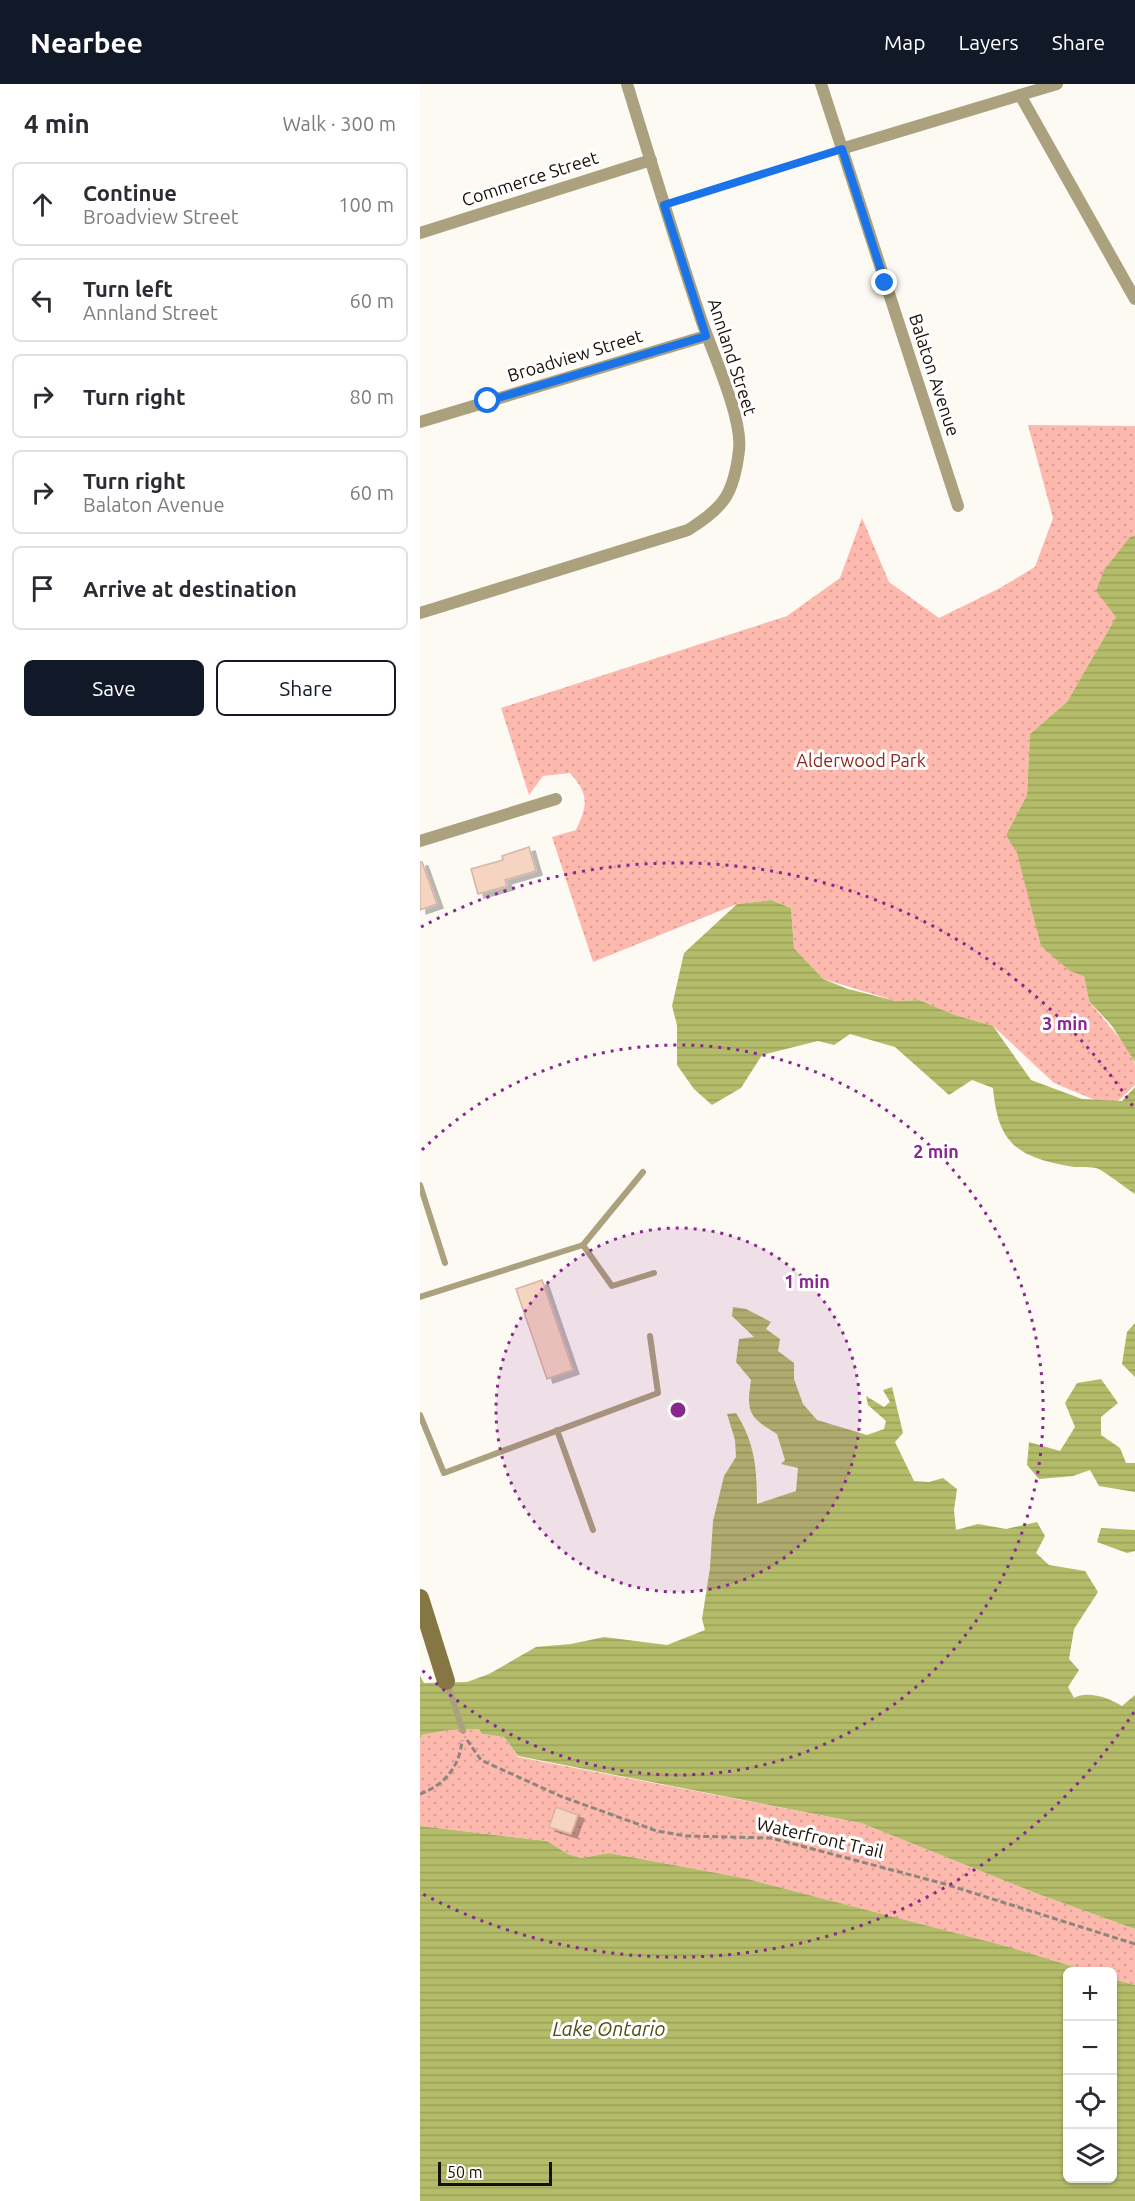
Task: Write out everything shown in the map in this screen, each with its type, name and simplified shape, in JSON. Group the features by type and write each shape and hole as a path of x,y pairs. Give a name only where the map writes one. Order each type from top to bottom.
{"street":[{"name":"Annland Street","path":"420,613 688,530 715,513 730,490 740,447 732,405 706,336 627,84"},
{"name":"Balaton Avenue","path":"821,84 958,506"},
{"path":"842,149 1057,84"},
{"path":"1020,95 1135,299"},
{"name":"Commerce Street","path":"420,233 651,160"},
{"name":"Broadview Street","path":"420,422 706,336"},
{"path":"420,841 556,799"},
{"path":"420,1598 446,1681"}],"lane":[{"path":"420,1297 583,1245 643,1172"},
{"path":"420,1185 445,1263"},
{"path":"583,1245 612,1286 654,1273"},
{"path":"420,1415 444,1473 658,1393 650,1336"},
{"path":"558,1430 593,1530"},
{"path":"446,1681 463,1731"}],"path":[{"path":"664,205 842,149"},
{"path":"420,1794 437,1786 452,1772 460,1756 463,1731"},
{"name":"Waterfront Trail","path":"463,1731 475,1755 481,1760 560,1796 657,1832 686,1836 771,1838 945,1884 1135,1944"}],"green space":[{"name":"Alderwood Park","path":"1028,425 1135,426 1135,535 1130,537 1116,617 1067,702 1030,734 1027,795 1006,835 1018,853 1041,946 1084,976 1089,1001 1130,1051 1135,1064 1135,1085 1118,1101 1095,1100 1054,1083 993,1026 955,1015 919,1000 896,1001 823,979 794,948 791,908 773,900 737,904 593,962 552,837 576,830 583,814 585,800 581,787 570,773 543,776 529,795 501,708 787,616 840,578 862,518 889,582 939,618 1000,588 1035,567 1053,518"},
{"path":"480,1729 482,1734 504,1737 518,1757 861,1823 1038,1894 1135,1929 1135,1985 1117,1980 1117,1967 1075,1967 1006,1946 744,1878 609,1853 581,1858 568,1854 547,1841 420,1826 420,1739 422,1735 448,1730"}],"water":[{"path":"1135,535 1135,1062 1112,1026 1089,1001 1084,976 1070,971 1041,946 1017,853 1006,835 1027,795 1030,734 1067,702 1116,617 1096,591 1104,570 1130,537"},
{"path":"772,900 791,908 794,948 823,979 848,989 896,1001 919,1000 955,1015 993,1026 1031,1080 1082,1099 1122,1101 1135,1087 1135,1194 1099,1169 1071,1167 1050,1162 1022,1151 1012,1144 999,1122 993,1088 972,1080 949,1095 895,1047 850,1034 834,1045 818,1041 762,1055 741,1088 712,1105 694,1089 677,1065 677,1025 672,1006 684,953 737,904"},
{"path":"733,1307 746,1309 771,1322 766,1329 780,1339 778,1351 794,1363 794,1379 803,1404 817,1420 867,1435 884,1429 886,1421 868,1405 866,1396 884,1407 890,1402 883,1390 892,1387 903,1433 895,1442 914,1481 929,1482 943,1478 957,1489 954,1510 956,1530 978,1524 1006,1529 1037,1522 1045,1536 1036,1553 1049,1565 1085,1571 1098,1592 1074,1629 1069,1659 1079,1670 1068,1687 1074,1698 1085,1695 1098,1696 1122,1706 1135,1695 1135,1929 1038,1894 861,1823 518,1756 504,1737 482,1734 479,1729 448,1730 422,1735 420,1739 420,1676 424,1683 467,1682 489,1674 536,1647 571,1644 604,1637 667,1645 705,1630 702,1619 710,1568 713,1521 724,1476 736,1457 735,1440 727,1414 736,1413 751,1446 754,1457 757,1504 796,1491 798,1468 781,1464 785,1460 777,1434 760,1423 752,1413 749,1400 751,1380 736,1362 739,1339 754,1337 732,1316"},
{"path":"1135,1323 1135,1377 1122,1364 1127,1332"},
{"path":"1101,1379 1118,1403 1101,1417 1101,1435 1120,1448 1126,1463 1135,1463 1135,1492 1099,1486 1090,1470 1073,1476 1039,1479 1027,1465 1029,1442 1060,1451 1075,1427 1065,1403 1077,1383"},
{"path":"1101,1528 1135,1530 1135,1551 1127,1553 1097,1542"},
{"name":"Lake Ontario","path":"420,1826 547,1841 568,1854 581,1858 609,1853 744,1878 1006,1946 1075,1967 1063,1967 1063,2183 1117,2183 1117,1980 1135,1985 1135,2201 420,2201"}],"building":[{"path":"529,847 536,871 505,880 507,886 478,894 471,869 503,860 502,856"},
{"path":"420,862 422,862 437,904 420,910"},
{"path":"542,1280 573,1370 547,1379 516,1289"},
{"path":"556,1807 578,1815 571,1834 549,1827"}],"route":[{"path":"488,401 706,336 664,205 842,149 885,283"}]}
